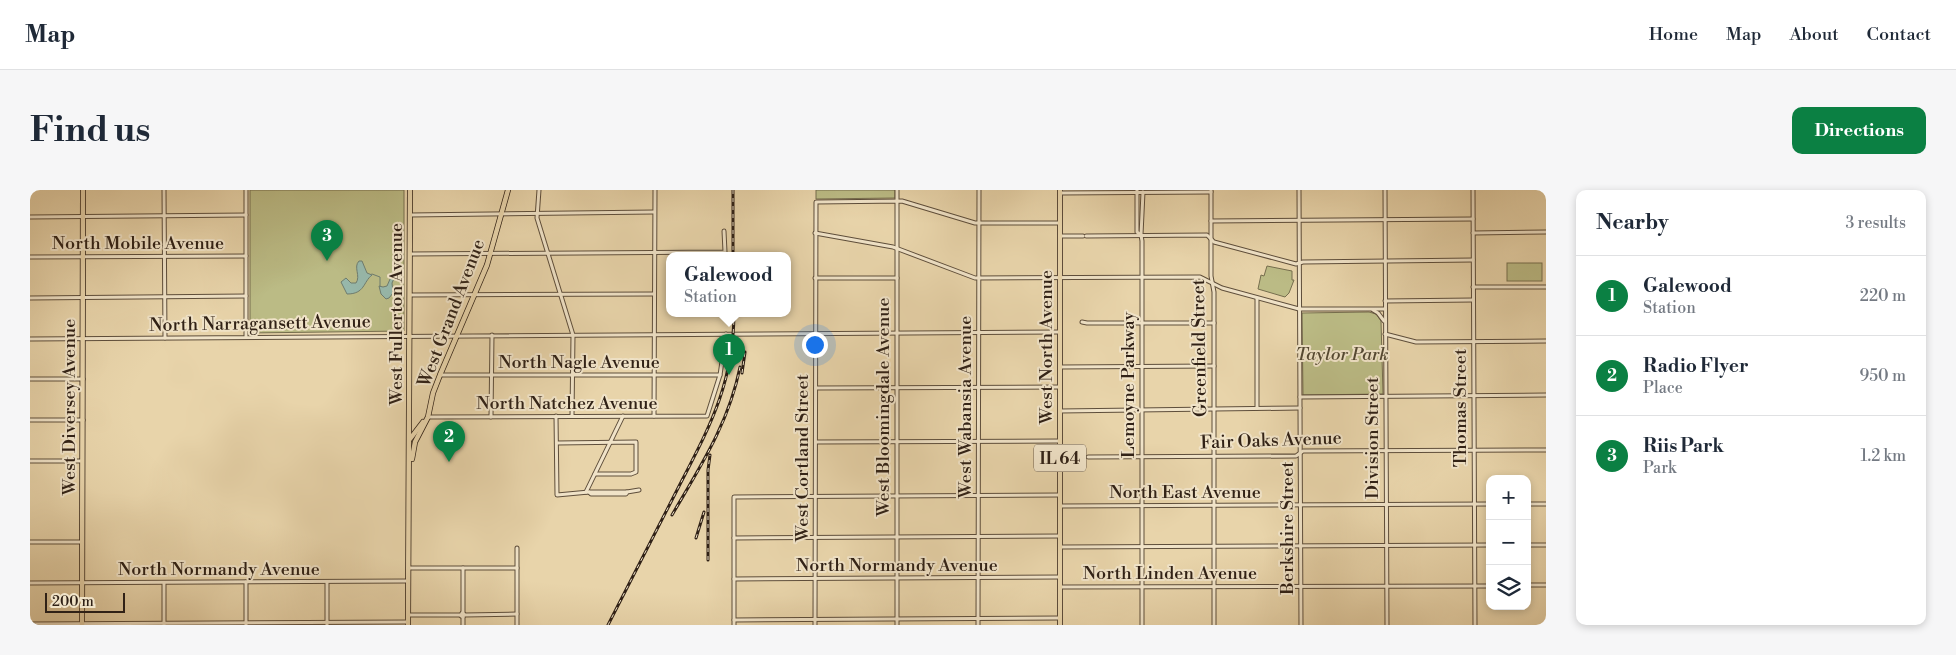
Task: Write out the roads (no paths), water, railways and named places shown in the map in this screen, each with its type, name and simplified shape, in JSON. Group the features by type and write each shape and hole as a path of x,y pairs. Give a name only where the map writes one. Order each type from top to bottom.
{"main road":[{"name":"West Diversey Avenue","path":"82,190 82,624"},
{"name":"West Fullerton Avenue","path":"410,190 410,439"},
{"name":"West Grand Avenue","path":"410,468 415,442 428,418 433,393 491,254 508,190"},
{"name":"West North Avenue","path":"1060,191 1060,625"},
{"path":"410,439 428,418"},
{"path":"410,420 416,426 422,424"},
{"name":"West Grand Avenue","path":"408,624 410,439"}],"street":[{"path":"164,190 165,338"},
{"path":"246,190 246,337"},
{"path":"539,190 536,213 573,335 572,416"},
{"path":"654,416 655,190"},
{"name":"West Bloomingdale Avenue","path":"897,625 898,190"},
{"name":"West Wabansia Avenue","path":"978,625 979,190"},
{"name":"Berkshire Street","path":"1299,190 1301,625"},
{"name":"Division Street","path":"1385,190 1387,625"},
{"name":"Thomas Street","path":"1473,190 1475,625"},
{"path":"1060,191 1211,191"},
{"name":"Lemoyne Parkway","path":"1137,191 1137,232 1141,236"},
{"name":"Lemoyne Parkway","path":"1142,625 1141,236 1143,191"},
{"name":"Greenfield Street","path":"1211,191 1211,276 1214,323 1214,625"},
{"path":"897,201 978,223 1060,223"},
{"name":"West Cortland Street","path":"816,625 816,202 897,201"},
{"path":"410,214 654,212"},
{"path":"30,217 246,215"},
{"path":"1211,221 1473,219"},
{"path":"724,230 725,252"},
{"path":"1473,233 1546,232"},
{"path":"815,233 897,248 979,278 1200,277 1213,285 1299,309 1385,309"},
{"path":"1060,236 1207,235 1214,242 1296,264 1385,260 1473,260"},
{"path":"410,254 666,253"},
{"name":"North Mobile Avenue","path":"30,257 246,256"},
{"path":"815,278 897,278"},
{"path":"1473,287 1546,287"},
{"path":"410,295 654,294"},
{"path":"30,298 246,296"},
{"path":"1257,298 1257,408"},
{"path":"1385,301 1473,300"},
{"path":"1370,309 1380,315 1385,325"},
{"path":"1082,322 1214,323"},
{"name":"North Narragansett Avenue","path":"30,339 1060,332"},
{"path":"720,375 726,334"},
{"path":"1385,334 1412,342 1546,341"},
{"path":"491,417 492,335"},
{"path":"1060,367 1214,366"},
{"name":"North Nagle Avenue","path":"440,375 720,375"},
{"name":"North Natchez Avenue","path":"428,418 707,416 720,375"},
{"path":"30,379 83,379"},
{"path":"816,388 1060,386"},
{"path":"1300,397 1546,395"},
{"path":"1060,410 1300,408"},
{"path":"556,416 557,495 638,490"},
{"path":"587,492 624,416"},
{"path":"30,420 83,420"},
{"path":"556,441 636,442 636,472 632,474 595,474"},
{"path":"816,442 1060,441"},
{"name":"Fair Oaks Avenue","path":"1088,457 1296,456 1303,451 1546,450"},
{"path":"1060,458 1082,458"},
{"path":"30,461 83,461"},
{"path":"734,625 734,497 1060,496"},
{"name":"North East Avenue","path":"1060,506 1486,504"},
{"path":"1531,504 1546,504"},
{"path":"734,538 1060,536"},
{"path":"30,542 82,542"},
{"path":"1060,547 1486,545"},
{"path":"1531,545 1546,545"},
{"path":"517,548 517,625"},
{"path":"409,568 517,568"},
{"path":"463,568 463,625"},
{"name":"North Normandy Avenue","path":"734,579 1060,577"},
{"name":"North Normandy Avenue","path":"30,583 409,581"},
{"path":"246,582 246,624"},
{"path":"327,582 327,624"},
{"path":"164,583 164,624"},
{"path":"1531,585 1546,585"},
{"name":"North Linden Avenue","path":"1060,587 1486,586"},
{"path":"408,615 517,614"},
{"path":"734,620 1060,618"},
{"path":"30,624 408,624"}],"waterway":[{"path":"372,274 380,277 380,286"}],"railway":[{"path":"733,190 733,252"},
{"path":"608,625 697,451 716,409 729,365 734,317"},
{"path":"742,373 745,352"},
{"path":"672,515 703,462 721,426 729,407 740,367"},
{"path":"708,560 708,470 710,455"},
{"path":"696,538 704,512"}],"place":[{"name":"Riis Park","path":"327,261"},
{"name":"Galewood","path":"729,375"},
{"name":"Radio Flyer","path":"449,462"}],"park label":[{"name":"Taylor Park","path":"1342,354"}]}
